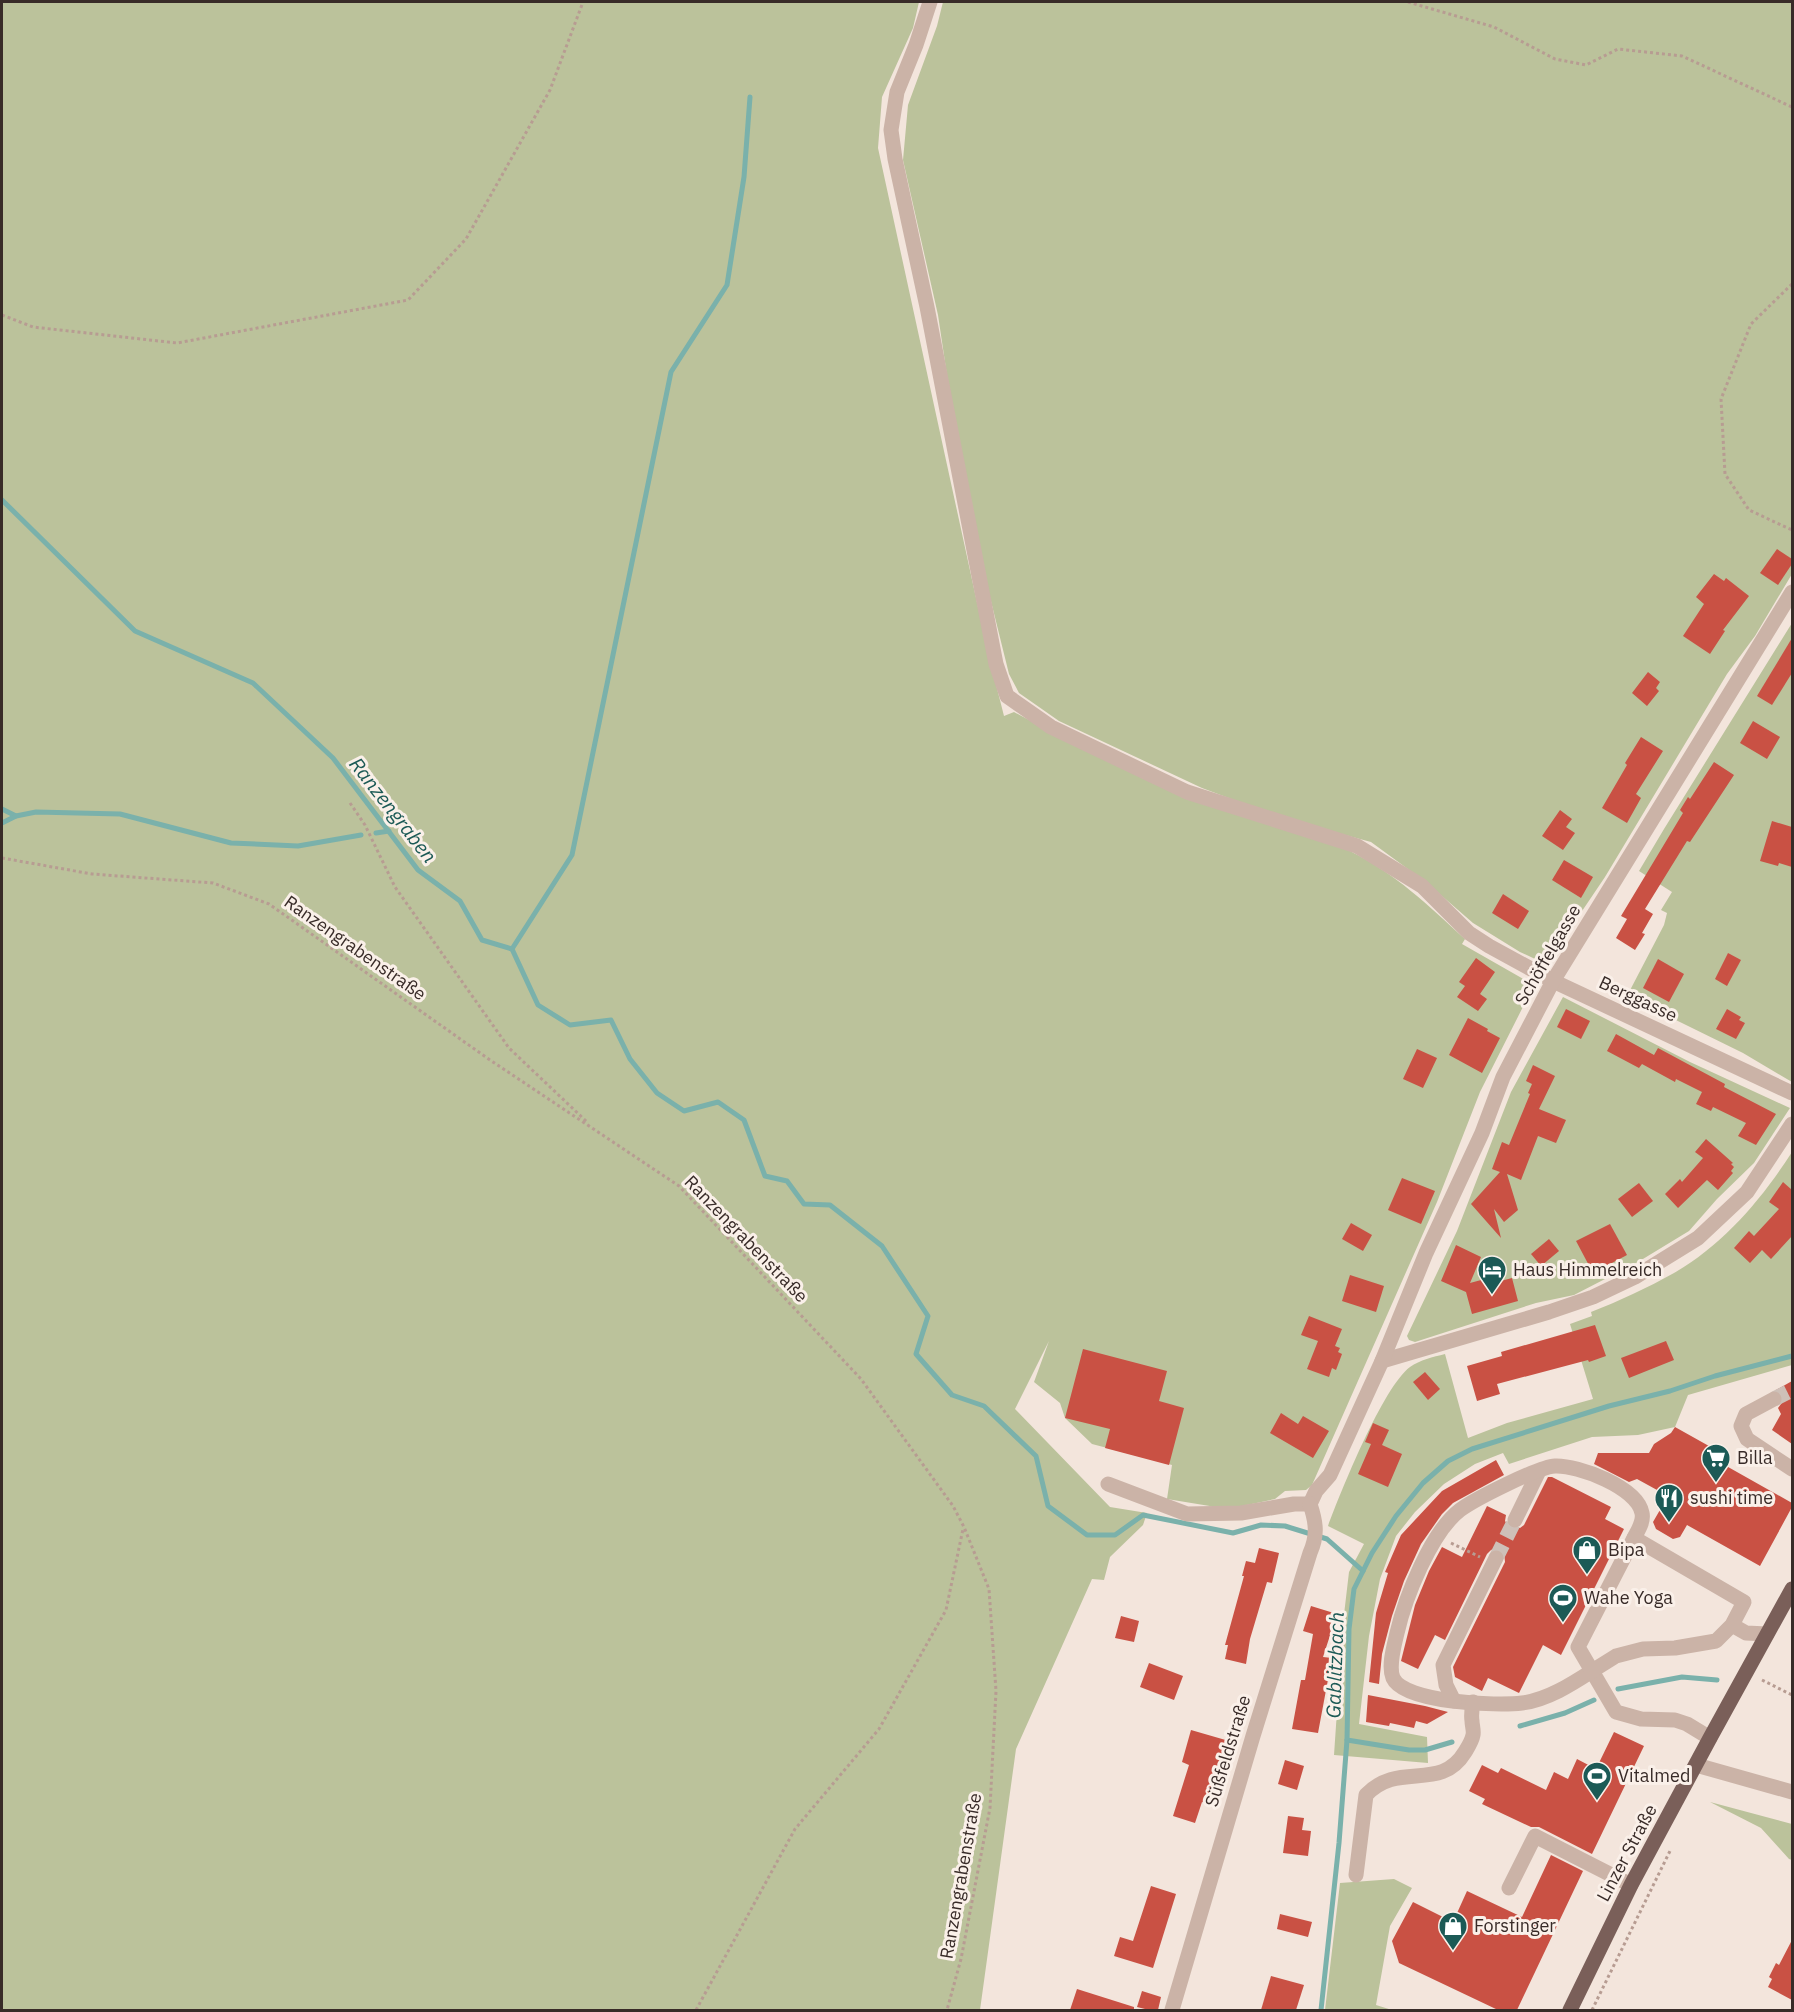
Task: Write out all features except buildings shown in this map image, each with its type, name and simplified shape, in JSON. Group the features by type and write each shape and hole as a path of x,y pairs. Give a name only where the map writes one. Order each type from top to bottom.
{"main road":[{"name":"Linzer Straße","path":"1570,2010 1631,1885 1792,1589"}],"street":[{"name":"Berggasse","path":"930,2 897,92 891,130 996,664 1007,696 1051,727 1187,792 1357,846 1422,886 1469,933 1553,981 1792,1093"},
{"name":"Schöffelgasse","path":"1310,1504 1316,1491 1330,1475 1382,1361 1426,1253 1482,1133 1503,1077 1553,981 1792,592"},
{"path":"1382,1361 1550,1312 1593,1297 1635,1277 1698,1238 1747,1192 1792,1125"},
{"path":"1774,1399 1746,1414 1741,1426 1747,1439 1792,1469"},
{"path":"1634,1538 1744,1602 1732,1625 1716,1641 1675,1648 1643,1649 1617,1656 1592,1671 1551,1694 1524,1703 1454,1701 1413,1694 1397,1685 1391,1671 1400,1618 1416,1577 1438,1537 1460,1510 1511,1482 1539,1471 1555,1466 1581,1470 1631,1494 1639,1503 1642,1514 1641,1525 1634,1538 1578,1647 1592,1671 1616,1712 1641,1719 1675,1720 1687,1724 1710,1738"},
{"path":"1515,1520 1539,1471"},
{"path":"1108,1484 1187,1514 1241,1513 1294,1504 1310,1504"},
{"name":"Süßfeldstraße","path":"1172,2010 1257,1724 1316,1536 1316,1522 1310,1504"},
{"path":"1454,1701 1444,1677 1443,1665 1494,1561"},
{"path":"1732,1625 1746,1634 1767,1634"},
{"path":"1356,1875 1366,1795 1385,1781 1401,1776 1434,1774 1450,1769 1457,1763 1473,1735 1471,1718 1473,1702"},
{"path":"1696,1765 1792,1792"},
{"path":"1509,1888 1535,1836 1631,1885"}],"path":[{"path":"2,315 33,327 177,343 408,300 466,238 550,90 583,2"},
{"path":"1408,2 1494,27 1555,59 1586,65 1618,49 1682,56 1792,107"},
{"path":"1792,284 1751,324 1721,399 1725,474 1749,510 1792,530"},
{"path":"350,803 365,825 395,887 510,1048 594,1129"},
{"name":"Ranzengrabenstraße","path":"2,858 92,874 213,883 269,904 490,1060 679,1186 861,1378 953,1506 989,1589 996,1691 990,1808 961,1959 947,2010"},
{"path":"696,2010 795,1829 879,1729 946,1610 964,1527"},
{"path":"1438,1537 1494,1561"},
{"path":"1762,1680 1792,1695"},
{"path":"1592,2010 1673,1845"}],"green space":[{"path":"2,2 919,2 913,28 882,97 878,148 988,653 1004,716 1014,712 1068,741 1350,851 1411,891 1465,939 1462,944 1534,985 1480,1092 1437,1202 1312,1485 1306,1490 1285,1491 1275,1499 1228,1509 1167,1499 1172,1465 1092,1444 1065,1418 1060,1403 1034,1382 1049,1341 1015,1409 1110,1507 1147,1513 1143,1525 1110,1557 1104,1580 1092,1579 1016,1749 980,2010 2,2010"},
{"path":"943,2 1792,2 1792,574 1755,636 1727,674 1550,966 1520,952 1473,923 1427,883 1371,842 1282,818 1202,788 1059,721 1019,693 1009,674 982,565 956,436 938,315 903,160 908,105 937,26"},
{"path":"1792,623 1792,1082 1743,1053 1627,996 1664,925 1667,913 1661,910 1672,892 1639,871"},
{"path":"1563,997 1690,1062 1790,1108 1754,1163 1717,1199 1689,1231 1638,1262 1574,1295 1536,1303 1415,1342 1409,1340 1407,1336 1457,1231 1511,1092"},
{"path":"1792,1152 1792,1365 1688,1395 1675,1427 1638,1435 1592,1437 1509,1464 1503,1453 1475,1464 1444,1484 1415,1512 1396,1536 1380,1579 1369,1636 1359,1724 1427,1737 1428,1763 1334,1755 1343,1623 1349,1572 1364,1544 1328,1526 1364,1441 1399,1378 1410,1367 1445,1354 1468,1438 1507,1423 1593,1399 1570,1324 1592,1316 1591,1312 1664,1279 1709,1249 1754,1204"},
{"path":"1710,1802 1792,1824 1792,1860 1761,1828"},
{"path":"1394,1879 1412,1888 1390,1926 1376,2005 1392,2010 1325,2010 1340,1883"}],"waterway":[{"path":"512,949 572,855 671,372 727,285 744,177 750,97"},
{"name":"Ranzengraben","path":"2,500 135,631 253,683 333,758 418,870 460,901 482,940 512,949 538,1005 570,1025 611,1020 630,1059 657,1093 684,1111 718,1102 744,1120 765,1176 787,1181 804,1204 830,1205 882,1246 928,1316 916,1354 952,1395 984,1406 1036,1456 1048,1506 1087,1535 1115,1535 1143,1515 1233,1533 1261,1525 1285,1526 1327,1539 1363,1571"},
{"path":"2,809 16,816"},
{"path":"2,823 16,816 36,812 120,814 231,843 298,846 361,835"},
{"path":"376,833 389,831"},
{"name":"Gablitzbach","path":"1321,2010 1339,1843 1347,1740 1349,1629 1354,1589 1372,1553 1396,1516 1423,1483 1448,1461 1472,1449 1609,1406 1792,1356"},
{"path":"1618,1689 1682,1677 1717,1680"},
{"path":"1520,1726 1565,1713 1594,1700"},
{"path":"1347,1740 1409,1750 1425,1750 1452,1742"}],"tunnel":[{"path":"1774,1399 1792,1390"},
{"path":"1496,1558 1515,1520"}],"place":[{"name":"Haus Himmelreich","path":"1492,1296"},
{"name":"Billa","path":"1716,1484"},
{"name":"sushi time","path":"1669,1524"},
{"name":"Bipa","path":"1587,1576"},
{"name":"Wahe Yoga","path":"1563,1624"},
{"name":"Vitalmed","path":"1597,1802"},
{"name":"Forstinger","path":"1453,1952"}]}
